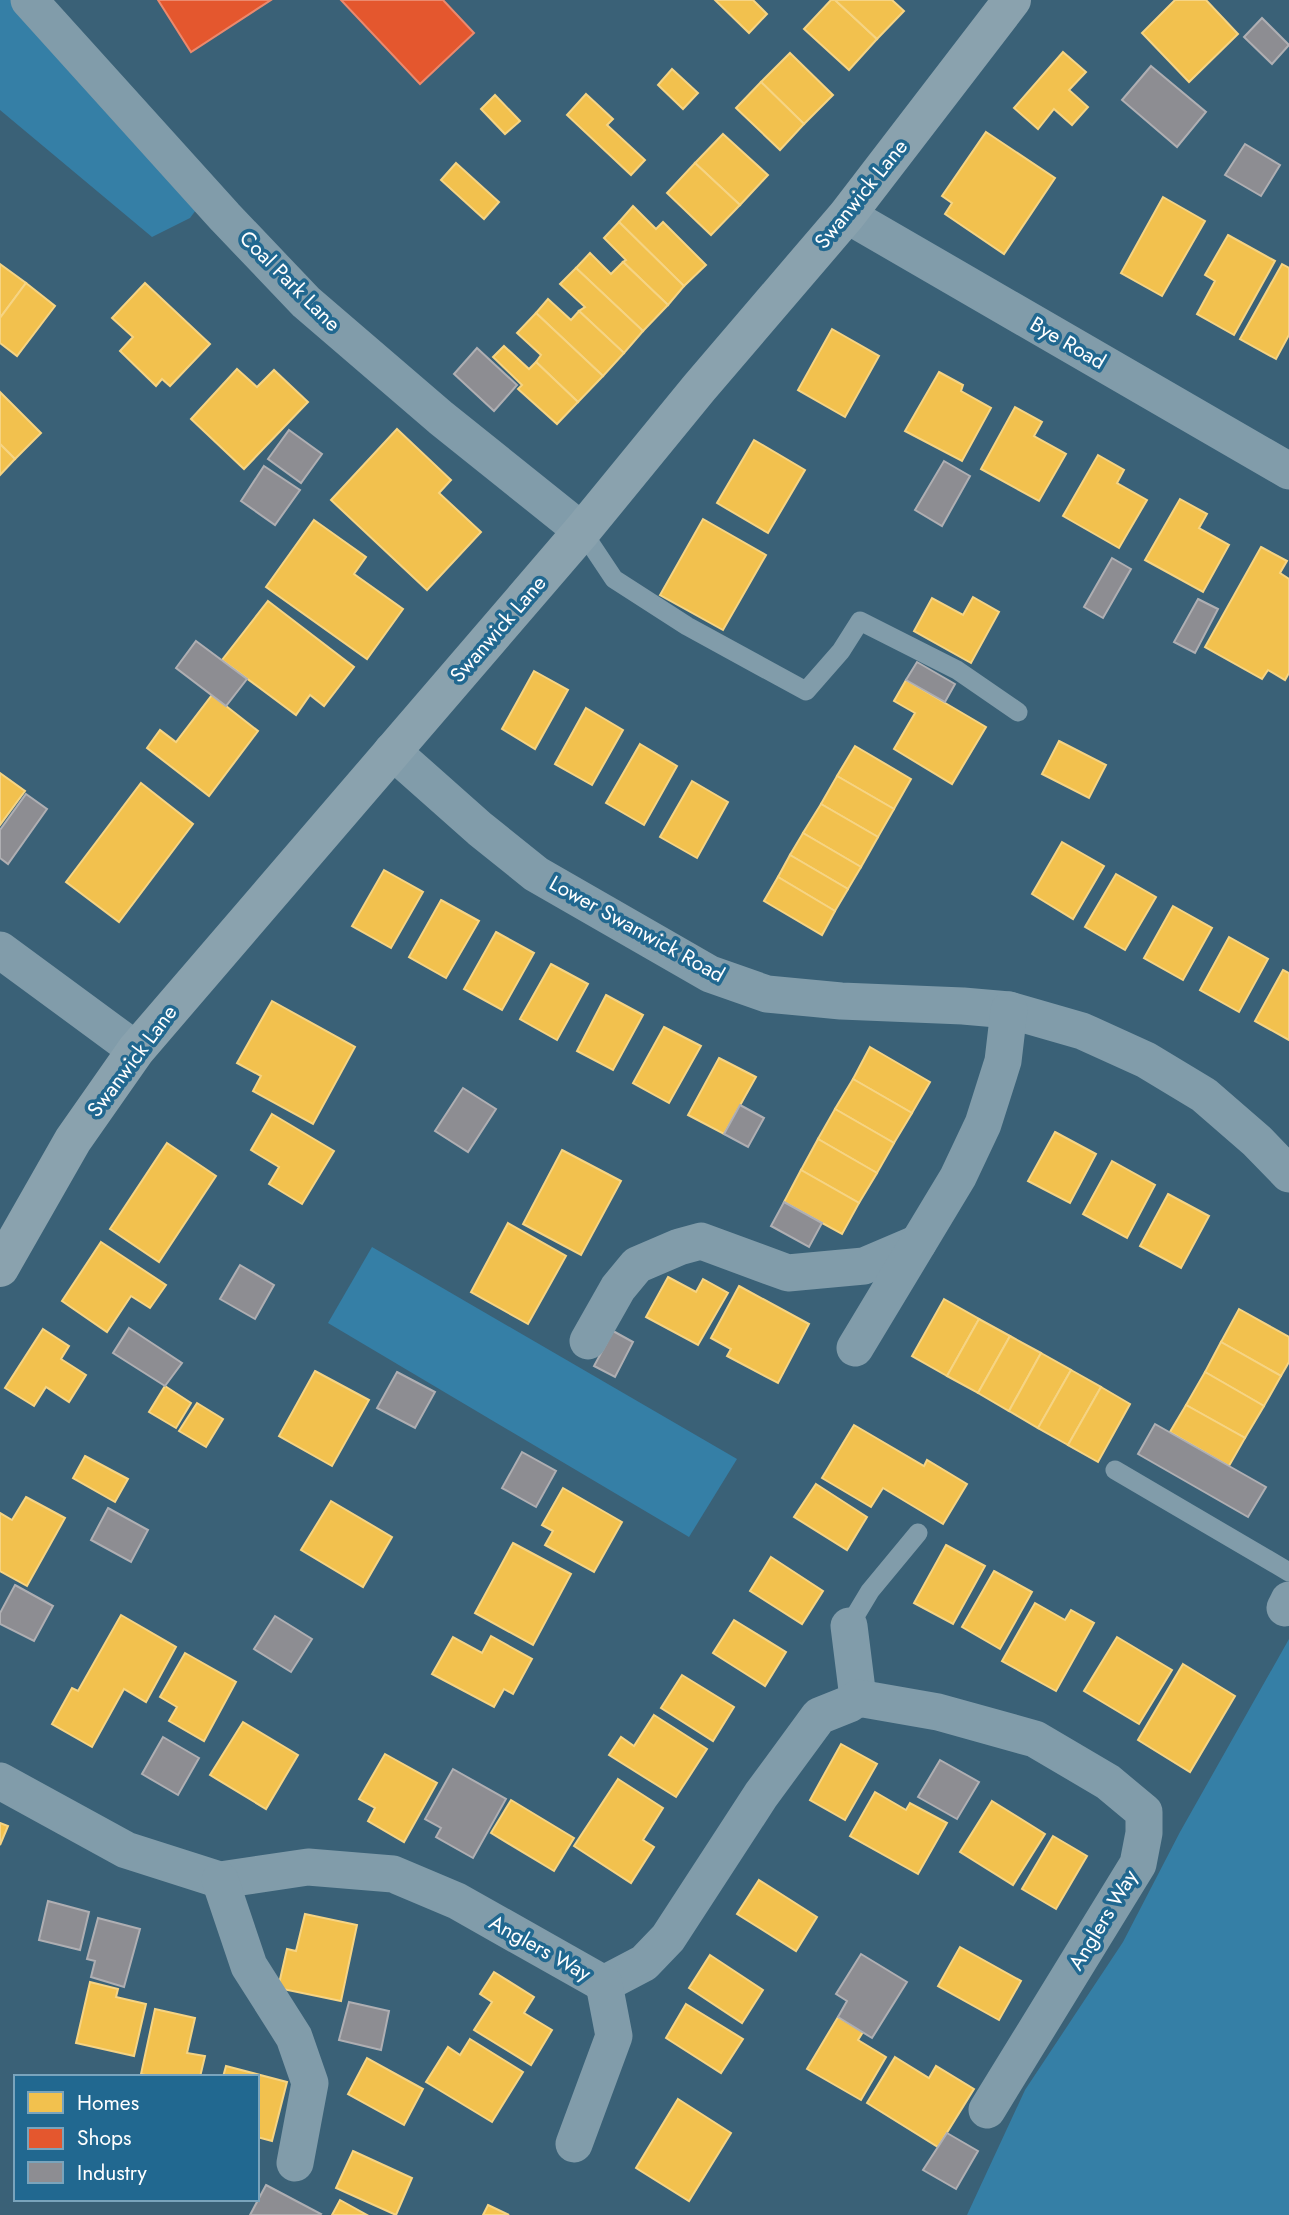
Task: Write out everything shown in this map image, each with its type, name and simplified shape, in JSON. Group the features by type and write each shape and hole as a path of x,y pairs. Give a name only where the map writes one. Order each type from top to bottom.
{"street":[{"name":"Coal Park Lane","path":"29,0 225,217 306,302 441,418 582,531"},
{"name":"Swanwick Lane","path":"0,1268 73,1140 136,1050 582,531 699,388 847,215 1012,0"},
{"name":"Bye Road","path":"847,215 1289,471"},
{"name":"Lower Swanwick Road","path":"391,751 536,874 710,974 767,994 1009,1010 1082,1031 1146,1060 1204,1095 1257,1141 1289,1174"},
{"path":"0,950 136,1050"},
{"path":"855,1348 958,1177 983,1124 1003,1061 1009,1010"},
{"path":"588,1341 618,1288 637,1265 680,1247 701,1241 788,1273 864,1266 918,1242"},
{"path":"849,1626 858,1698"},
{"name":"Anglers Way","path":"0,1781 126,1850 220,1880 308,1867 393,1874 457,1901 604,1984 644,1963 668,1938 761,1795 819,1716 858,1698 938,1712 1035,1739 1108,1782 1143,1811 1144,1833 1138,1864 988,2109"},
{"path":"220,1880 249,1966 294,2037 310,2083 295,2164"},
{"path":"574,2144 614,2036 604,1984"}],"lane":[{"path":"582,531 614,579 687,626 806,691 841,651 860,621 957,670 1018,712"},
{"path":"1115,1470 1289,1572"},
{"path":"849,1626 870,1591 918,1533"}],"shaded area":[{"path":"0,0 18,0 196,210 190,218 152,237 0,110"},
{"path":"372,1247 737,1459 689,1537 328,1323"},
{"path":"1289,1639 1289,2215 967,2215 1025,2090 1123,1942 1180,1832"}],"building: Homes":[{"path":"715,0 753,0 767,14 749,33"},
{"path":"831,0 835,0 877,39 849,70 804,29"},
{"path":"835,0 892,0 904,11 877,39"},
{"path":"1175,0 1206,0 1238,34 1189,82 1142,33"},
{"path":"1063,52 1086,72 1069,90 1088,107 1072,125 1054,109 1038,129 1014,108"},
{"path":"790,53 833,95 804,124 761,82"},
{"path":"672,69 698,93 683,109 658,85"},
{"path":"761,82 804,124 780,150 736,108"},
{"path":"586,94 613,119 607,125 645,160 631,175 567,115"},
{"path":"495,95 520,121 505,134 481,109"},
{"path":"986,132 1055,178 1004,254 945,214 952,203 942,196"},
{"path":"723,134 768,175 740,205 695,163"},
{"path":"456,163 499,202 484,219 441,180"},
{"path":"695,163 740,205 711,235 667,193"},
{"path":"1163,197 1205,221 1162,296 1121,273"},
{"path":"633,206 656,229 663,222 706,265 684,286 619,222"},
{"path":"619,222 684,286 668,305 623,262 626,260 604,238"},
{"path":"1228,235 1275,261 1234,335 1197,314 1215,281 1205,275"},
{"path":"590,253 611,274 623,262 668,305 643,331 576,268"},
{"path":"0,264 26,283 0,318"},
{"path":"1282,264 1289,268 1289,335 1276,359 1240,339"},
{"path":"576,268 643,331 624,353 579,311 585,307 560,284"},
{"path":"26,283 55,306 17,356 0,343 0,318"},
{"path":"145,283 210,344 170,386 162,379 156,386 120,351 133,337 112,318"},
{"path":"548,299 571,320 579,311 624,353 603,376 536,313"},
{"path":"536,313 603,376 578,402 536,362 541,355 517,333"},
{"path":"832,329 879,356 845,417 798,390"},
{"path":"504,346 529,369 536,362 578,402 557,424 518,389 522,385 493,357"},
{"path":"237,369 257,387 274,370 308,402 244,469 191,419"},
{"path":"939,372 963,385 961,391 991,408 962,461 905,431"},
{"path":"0,392 41,433 15,459 0,444"},
{"path":"1015,407 1042,422 1034,436 1066,454 1039,501 981,469"},
{"path":"397,429 451,480 439,493 481,532 427,590 331,500"},
{"path":"754,440 805,470 768,533 717,503"},
{"path":"0,444 15,459 0,475"},
{"path":"1098,455 1124,470 1117,483 1147,500 1119,548 1063,516"},
{"path":"1180,499 1207,514 1199,528 1229,545 1203,592 1145,560"},
{"path":"703,519 766,555 723,630 660,595"},
{"path":"314,520 366,557 354,574 403,609 367,659 266,587"},
{"path":"1261,547 1287,561 1280,573 1289,579 1289,673 1285,680 1268,670 1262,679 1205,647"},
{"path":"973,597 999,612 971,663 914,631 932,598 963,615"},
{"path":"268,601 354,667 324,706 310,695 296,715 222,660"},
{"path":"534,671 568,690 535,749 502,729"},
{"path":"906,680 986,727 952,784 894,749 915,713 894,701"},
{"path":"212,695 258,731 209,796 147,748 160,730 176,742"},
{"path":"586,708 623,730 592,785 555,764"},
{"path":"1059,741 1106,765 1089,798 1042,774"},
{"path":"640,744 677,766 644,825 606,803"},
{"path":"855,746 911,779 894,809 837,776"},
{"path":"0,773 25,791 0,825"},
{"path":"837,776 894,809 878,837 821,804"},
{"path":"692,781 728,802 697,858 660,837"},
{"path":"141,783 193,824 119,922 66,882"},
{"path":"821,804 878,837 861,867 803,833"},
{"path":"803,833 861,867 848,889 790,855"},
{"path":"1062,842 1104,866 1073,919 1032,894"},
{"path":"790,855 848,889 835,911 778,877"},
{"path":"384,870 423,892 391,948 352,926"},
{"path":"1116,874 1156,897 1125,950 1085,927"},
{"path":"778,877 835,911 822,935 764,901"},
{"path":"441,900 479,921 446,978 409,957"},
{"path":"1173,906 1212,928 1183,980 1144,958"},
{"path":"496,932 534,953 502,1010 464,989"},
{"path":"1229,937 1268,959 1239,1012 1200,990"},
{"path":"551,964 588,984 557,1040 520,1019"},
{"path":"1283,970 1289,973 1289,1040 1255,1021"},
{"path":"606,995 643,1015 613,1070 577,1051"},
{"path":"272,1001 355,1047 313,1124 253,1091 261,1076 237,1063"},
{"path":"664,1027 701,1046 669,1103 633,1083"},
{"path":"870,1047 930,1082 912,1113 853,1079"},
{"path":"719,1058 756,1077 724,1134 688,1115"},
{"path":"853,1079 912,1113 894,1143 835,1109"},
{"path":"835,1109 894,1143 877,1173 818,1139"},
{"path":"272,1114 334,1151 302,1204 269,1184 279,1167 251,1150"},
{"path":"1055,1132 1096,1154 1070,1203 1028,1181"},
{"path":"818,1139 877,1173 859,1203 801,1170"},
{"path":"167,1143 216,1176 159,1262 110,1229"},
{"path":"562,1150 621,1181 581,1255 523,1224"},
{"path":"1112,1161 1155,1185 1127,1238 1083,1214"},
{"path":"801,1170 859,1203 842,1234 784,1202"},
{"path":"1168,1194 1209,1216 1181,1268 1140,1246"},
{"path":"508,1223 566,1256 528,1324 471,1292"},
{"path":"101,1242 166,1285 150,1308 131,1296 107,1332 62,1301"},
{"path":"668,1277 696,1292 703,1279 728,1293 698,1345 646,1317"},
{"path":"739,1286 809,1324 778,1383 727,1356 731,1349 711,1338"},
{"path":"944,1299 979,1319 947,1376 912,1356"},
{"path":"1239,1309 1289,1337 1289,1362 1281,1376 1221,1342"},
{"path":"979,1319 1010,1336 978,1393 947,1376"},
{"path":"43,1329 69,1346 61,1359 86,1375 69,1402 46,1387 34,1406 5,1388"},
{"path":"1010,1336 1041,1353 1009,1411 978,1393"},
{"path":"1221,1342 1281,1376 1264,1406 1205,1372"},
{"path":"1041,1353 1071,1370 1038,1428 1009,1411"},
{"path":"1071,1370 1101,1387 1068,1445 1038,1428"},
{"path":"315,1371 369,1400 332,1466 279,1436"},
{"path":"1205,1372 1264,1406 1245,1438 1186,1405"},
{"path":"165,1386 191,1403 176,1428 149,1412"},
{"path":"1101,1387 1130,1404 1098,1462 1068,1445"},
{"path":"197,1403 223,1419 206,1447 179,1431"},
{"path":"1186,1405 1245,1438 1229,1466 1170,1432"},
{"path":"854,1425 924,1466 927,1460 967,1484 943,1524 883,1488 871,1507 822,1478"},
{"path":"85,1456 128,1479 115,1502 73,1478"},
{"path":"816,1484 867,1517 847,1550 794,1517"},
{"path":"563,1488 622,1522 594,1572 545,1545 553,1531 542,1525"},
{"path":"26,1497 65,1518 27,1586 0,1571 0,1513 12,1520"},
{"path":"331,1501 392,1537 363,1587 301,1550"},
{"path":"513,1543 571,1574 533,1645 475,1613"},
{"path":"946,1545 985,1566 953,1624 914,1603"},
{"path":"771,1557 823,1591 802,1624 750,1591"},
{"path":"994,1571 1032,1592 1000,1649 962,1627"},
{"path":"1035,1603 1065,1620 1071,1610 1094,1623 1056,1691 1002,1661"},
{"path":"121,1615 176,1647 146,1702 124,1689 92,1747 52,1724 72,1688 78,1691"},
{"path":"734,1620 786,1652 765,1686 713,1653"},
{"path":"491,1636 532,1659 513,1694 504,1689 494,1707 432,1674 453,1637 482,1653"},
{"path":"1117,1637 1172,1670 1139,1724 1084,1691"},
{"path":"185,1653 236,1682 204,1741 169,1721 177,1707 160,1697"},
{"path":"1183,1664 1235,1696 1190,1772 1138,1740"},
{"path":"682,1675 734,1707 713,1741 661,1708"},
{"path":"654,1715 707,1749 676,1797 609,1755 621,1737 634,1746"},
{"path":"243,1722 298,1755 266,1809 210,1775"},
{"path":"841,1744 877,1764 845,1820 810,1800"},
{"path":"385,1754 437,1783 404,1842 368,1821 375,1808 359,1799"},
{"path":"618,1779 663,1808 643,1840 654,1847 631,1883 574,1846"},
{"path":"875,1792 906,1810 910,1803 947,1823 918,1874 850,1836"},
{"path":"511,1800 574,1838 554,1871 491,1833"},
{"path":"992,1801 1045,1834 1013,1885 960,1852"},
{"path":"0,1823 8,1826 0,1845"},
{"path":"1053,1836 1087,1856 1056,1909 1022,1889"},
{"path":"759,1880 817,1917 796,1951 737,1914"},
{"path":"305,1914 357,1925 341,2001 278,1988 287,1949 296,1951"},
{"path":"960,1947 1021,1981 999,2020 938,1986"},
{"path":"710,1955 763,1990 742,2023 689,1988"},
{"path":"494,1972 534,1997 524,2013 552,2030 531,2065 474,2030 492,2002 480,1994"},
{"path":"90,1982 118,1989 116,1997 146,2004 134,2056 76,2043"},
{"path":"686,2004 743,2039 721,2073 666,2038"},
{"path":"155,2009 195,2018 187,2053 205,2056 200,2075 141,2074"},
{"path":"838,2017 863,2032 858,2040 886,2057 861,2100 807,2069"},
{"path":"470,2039 523,2072 492,2122 426,2082 448,2047 460,2055"},
{"path":"895,2057 929,2078 936,2066 974,2089 938,2147 867,2103"},
{"path":"367,2058 423,2089 404,2125 348,2094"},
{"path":"226,2066 287,2082 272,2141 259,2138 259,2075 224,2075"},
{"path":"678,2099 731,2133 689,2201 636,2168"},
{"path":"353,2151 412,2178 396,2215 336,2188"},
{"path":"340,2200 367,2215 332,2215"},
{"path":"488,2205 509,2215 483,2215"}],"building: Shops":[{"path":"158,0 271,0 191,52"},
{"path":"341,0 443,0 474,33 420,84"}],"building: Industry":[{"path":"1262,18 1289,45 1272,64 1244,37"},
{"path":"1151,66 1206,112 1177,147 1122,100"},
{"path":"1245,144 1280,165 1261,196 1225,175"},
{"path":"477,348 517,385 494,411 454,374"},
{"path":"289,430 322,454 301,483 268,459"},
{"path":"944,461 970,476 942,526 915,510"},
{"path":"264,466 300,490 275,525 241,501"},
{"path":"1112,558 1131,569 1103,618 1084,607"},
{"path":"1198,599 1218,609 1195,653 1174,642"},
{"path":"196,641 247,679 226,706 176,668"},
{"path":"917,662 955,684 945,702 906,680"},
{"path":"26,794 47,809 8,864 0,858 0,830"},
{"path":"463,1088 496,1109 468,1152 435,1131"},
{"path":"740,1105 764,1118 748,1147 724,1134"},
{"path":"784,1202 822,1223 809,1247 771,1226"},
{"path":"240,1265 274,1285 255,1319 220,1299"},
{"path":"129,1328 182,1363 165,1386 113,1353"},
{"path":"613,1331 633,1342 615,1377 594,1366"},
{"path":"397,1372 435,1392 415,1428 377,1408"},
{"path":"1155,1424 1266,1487 1248,1517 1138,1454"},
{"path":"522,1452 556,1471 536,1507 502,1488"},
{"path":"108,1508 148,1530 131,1562 91,1540"},
{"path":"15,1585 53,1606 34,1641 0,1624 0,1613"},
{"path":"275,1616 312,1639 291,1672 254,1649"},
{"path":"163,1737 199,1758 178,1795 142,1774"},
{"path":"940,1760 979,1782 957,1819 918,1797"},
{"path":"453,1769 506,1799 473,1858 436,1837 441,1828 425,1819"},
{"path":"48,1901 89,1912 80,1950 39,1940"},
{"path":"98,1918 140,1929 124,1987 91,1977 95,1961 87,1959"},
{"path":"861,1954 907,1982 872,2038 838,2017 847,2001 836,1994"},
{"path":"349,2002 389,2011 381,2050 339,2040"},
{"path":"947,2133 978,2151 956,2189 923,2170"},
{"path":"266,2185 321,2214 250,2215"}]}
